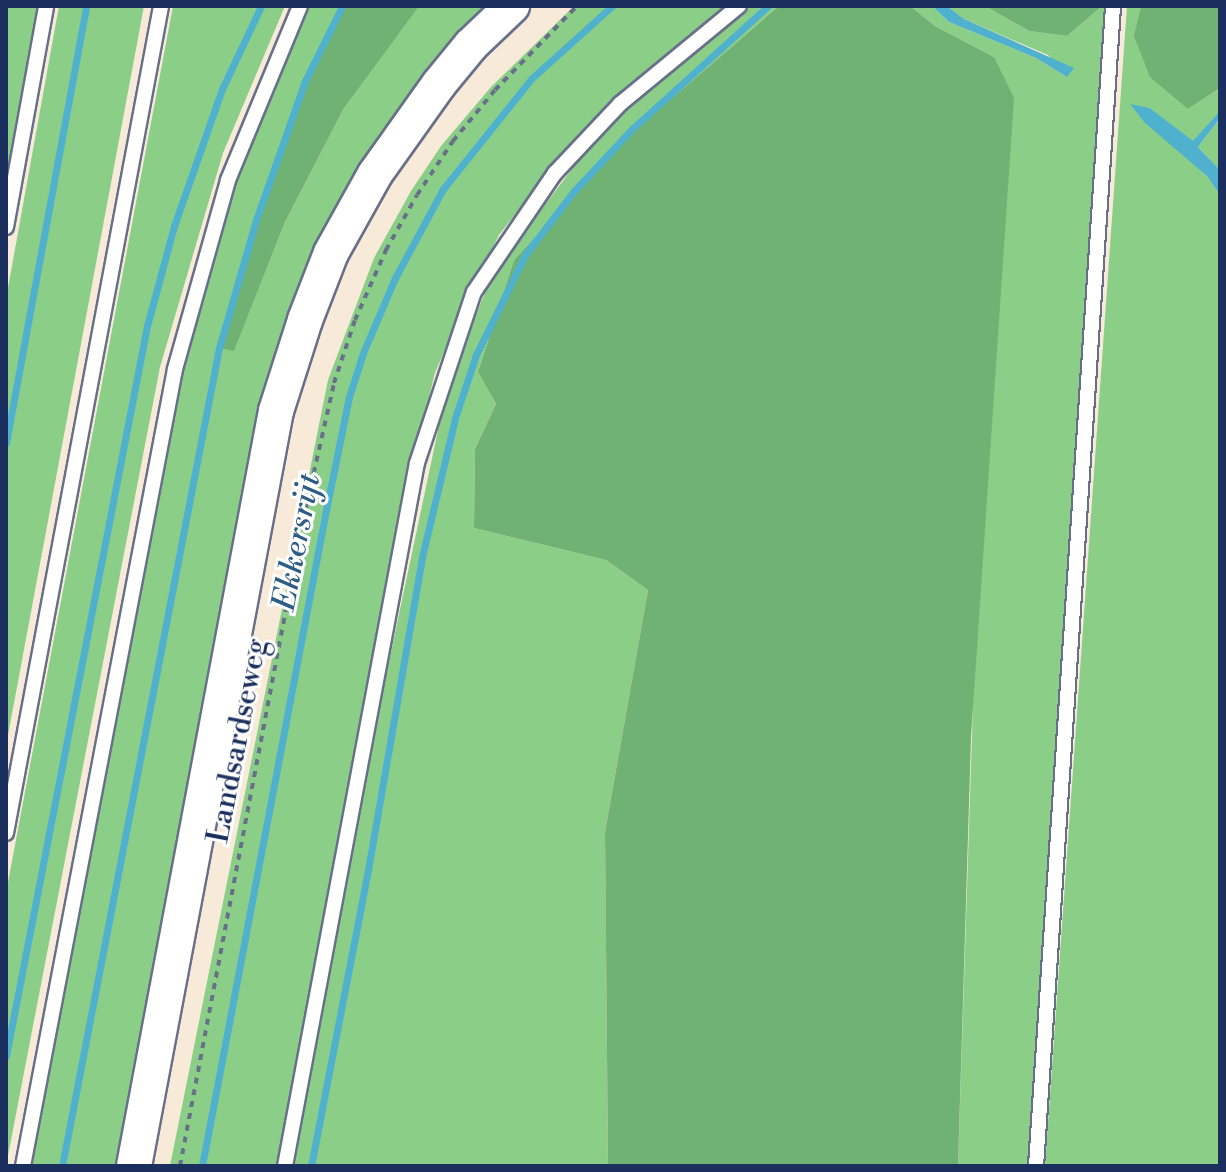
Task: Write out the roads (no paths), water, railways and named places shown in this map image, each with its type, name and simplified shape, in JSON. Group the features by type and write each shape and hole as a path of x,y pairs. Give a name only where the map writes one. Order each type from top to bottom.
{"street":[{"name":"Landsardseweg","path":"134,1166 276,411 305,320 331,253 375,174 439,84 512,6"}],"lane":[{"path":"6,227 46,6"},
{"path":"6,833 161,6"},
{"path":"23,1166 175,369 228,180 300,6"},
{"path":"285,1166 417,463 474,292 555,173 620,104 739,6"},
{"path":"1036,1166 1113,6"}],"water":[{"path":"932,6 947,6 964,19 1074,68 1067,77 1036,58 949,22"},
{"path":"1130,104 1150,108 1193,141 1220,111 1220,118 1198,147 1220,170 1220,195 1207,176 1145,123"}],"waterway":[{"path":"6,443 86,6"},
{"path":"6,1056 147,326 174,226 222,89 261,6"},
{"path":"62,1166 219,348 256,220 305,81 342,6"},
{"name":"Ekkersrijt","path":"202,1166 326,510 349,397 363,353 395,278 443,189 532,78 612,6"},
{"path":"311,1166 368,870 422,557 455,418 476,355 525,255 574,191 633,128 768,6"}]}
